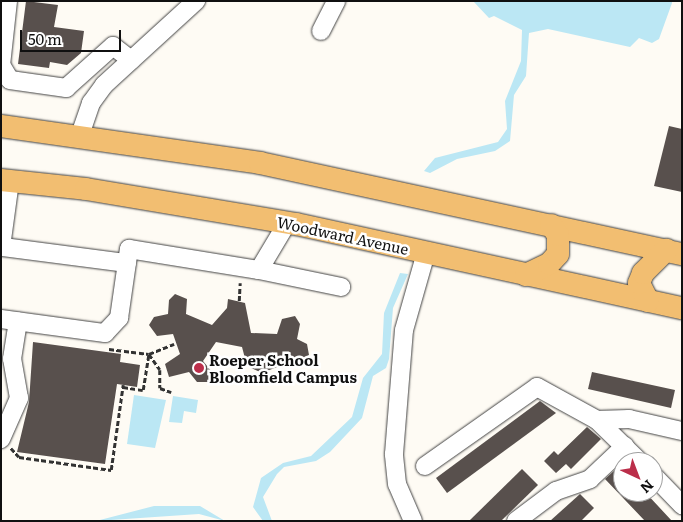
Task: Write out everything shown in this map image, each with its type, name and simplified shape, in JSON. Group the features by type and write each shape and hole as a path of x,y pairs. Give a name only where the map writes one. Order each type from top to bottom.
{"main road":[{"path":"1,126 80,135 302,172 674,252"},
{"name":"Woodward Avenue","path":"6,180 86,189 287,223 682,308"},
{"path":"526,275 550,264 558,254 558,235 551,225"},
{"path":"648,301 639,283 650,264 674,252"}],"street":[{"path":"8,1 2,65 10,80 66,88 113,46 131,60"},
{"path":"80,135 91,103 131,60 196,1"},
{"path":"321,32 336,1"},
{"path":"6,180 2,247 127,263"},
{"path":"259,270 287,223"},
{"path":"2,438 19,398 12,359 10,320 98,333 111,330 119,318 129,249 259,270 341,287"},
{"path":"413,521 397,484 394,454 404,330 426,253"},
{"path":"425,466 537,387 597,420 631,452"},
{"path":"597,420 629,419 682,431"},
{"path":"516,521 556,491 590,478 625,446"},
{"path":"663,485 682,505"}],"path":[{"path":"231,282 240,283 239,301"},
{"path":"2,438 19,457 111,470 123,386 143,390 149,354 160,370 160,388 171,392"},
{"path":"57,462 58,457"}],"water":[{"path":"473,1 672,1 672,3 659,39 652,43 639,38 630,47 548,29 529,33 526,76 514,95 510,141 495,151 457,159 430,173 424,171 435,158 498,142 507,129 505,101 521,61 522,30 494,16 489,18"},
{"path":"400,273 408,274 393,308 389,359 386,368 373,376 362,418 330,452 316,461 284,467 277,474 263,497 272,521 263,521 253,507 261,478 283,463 311,456 352,417 363,378 382,354 384,313"},
{"path":"134,395 166,400 155,448 127,444"},
{"path":"173,396 198,400 196,413 184,411 182,423 169,422"},
{"path":"154,506 200,506 225,521 199,514 96,521"}],"building":[{"path":"26,1 58,5 54,27 84,31 81,53 67,65 50,62 49,68 18,64"},
{"path":"669,126 682,129 682,192 654,186"},
{"path":"175,294 187,299 186,314 212,325 227,308 228,299 245,303 251,333 277,334 282,319 295,316 300,324 297,339 307,344 309,355 299,362 285,356 277,367 262,373 247,366 242,347 216,342 203,361 212,372 208,382 197,382 189,372 169,377 165,364 180,354 173,334 157,336 149,325 154,317 168,314 169,300"},
{"path":"33,342 121,354 120,362 140,365 137,387 117,384 105,464 17,452 29,402"},
{"path":"592,372 675,390 671,408 588,389"},
{"path":"540,401 556,413 447,493 436,478"},
{"path":"587,427 601,439 571,469 566,464 556,473 544,461 554,451 558,455"},
{"path":"522,469 538,485 501,521 469,521"},
{"path":"613,472 613,487 605,479"},
{"path":"580,494 594,508 581,521 550,521"},
{"path":"627,502 654,502 672,521 645,521"}],"place":[{"name":"Roeper School Bloomfield Campus","path":"199,368"}]}
